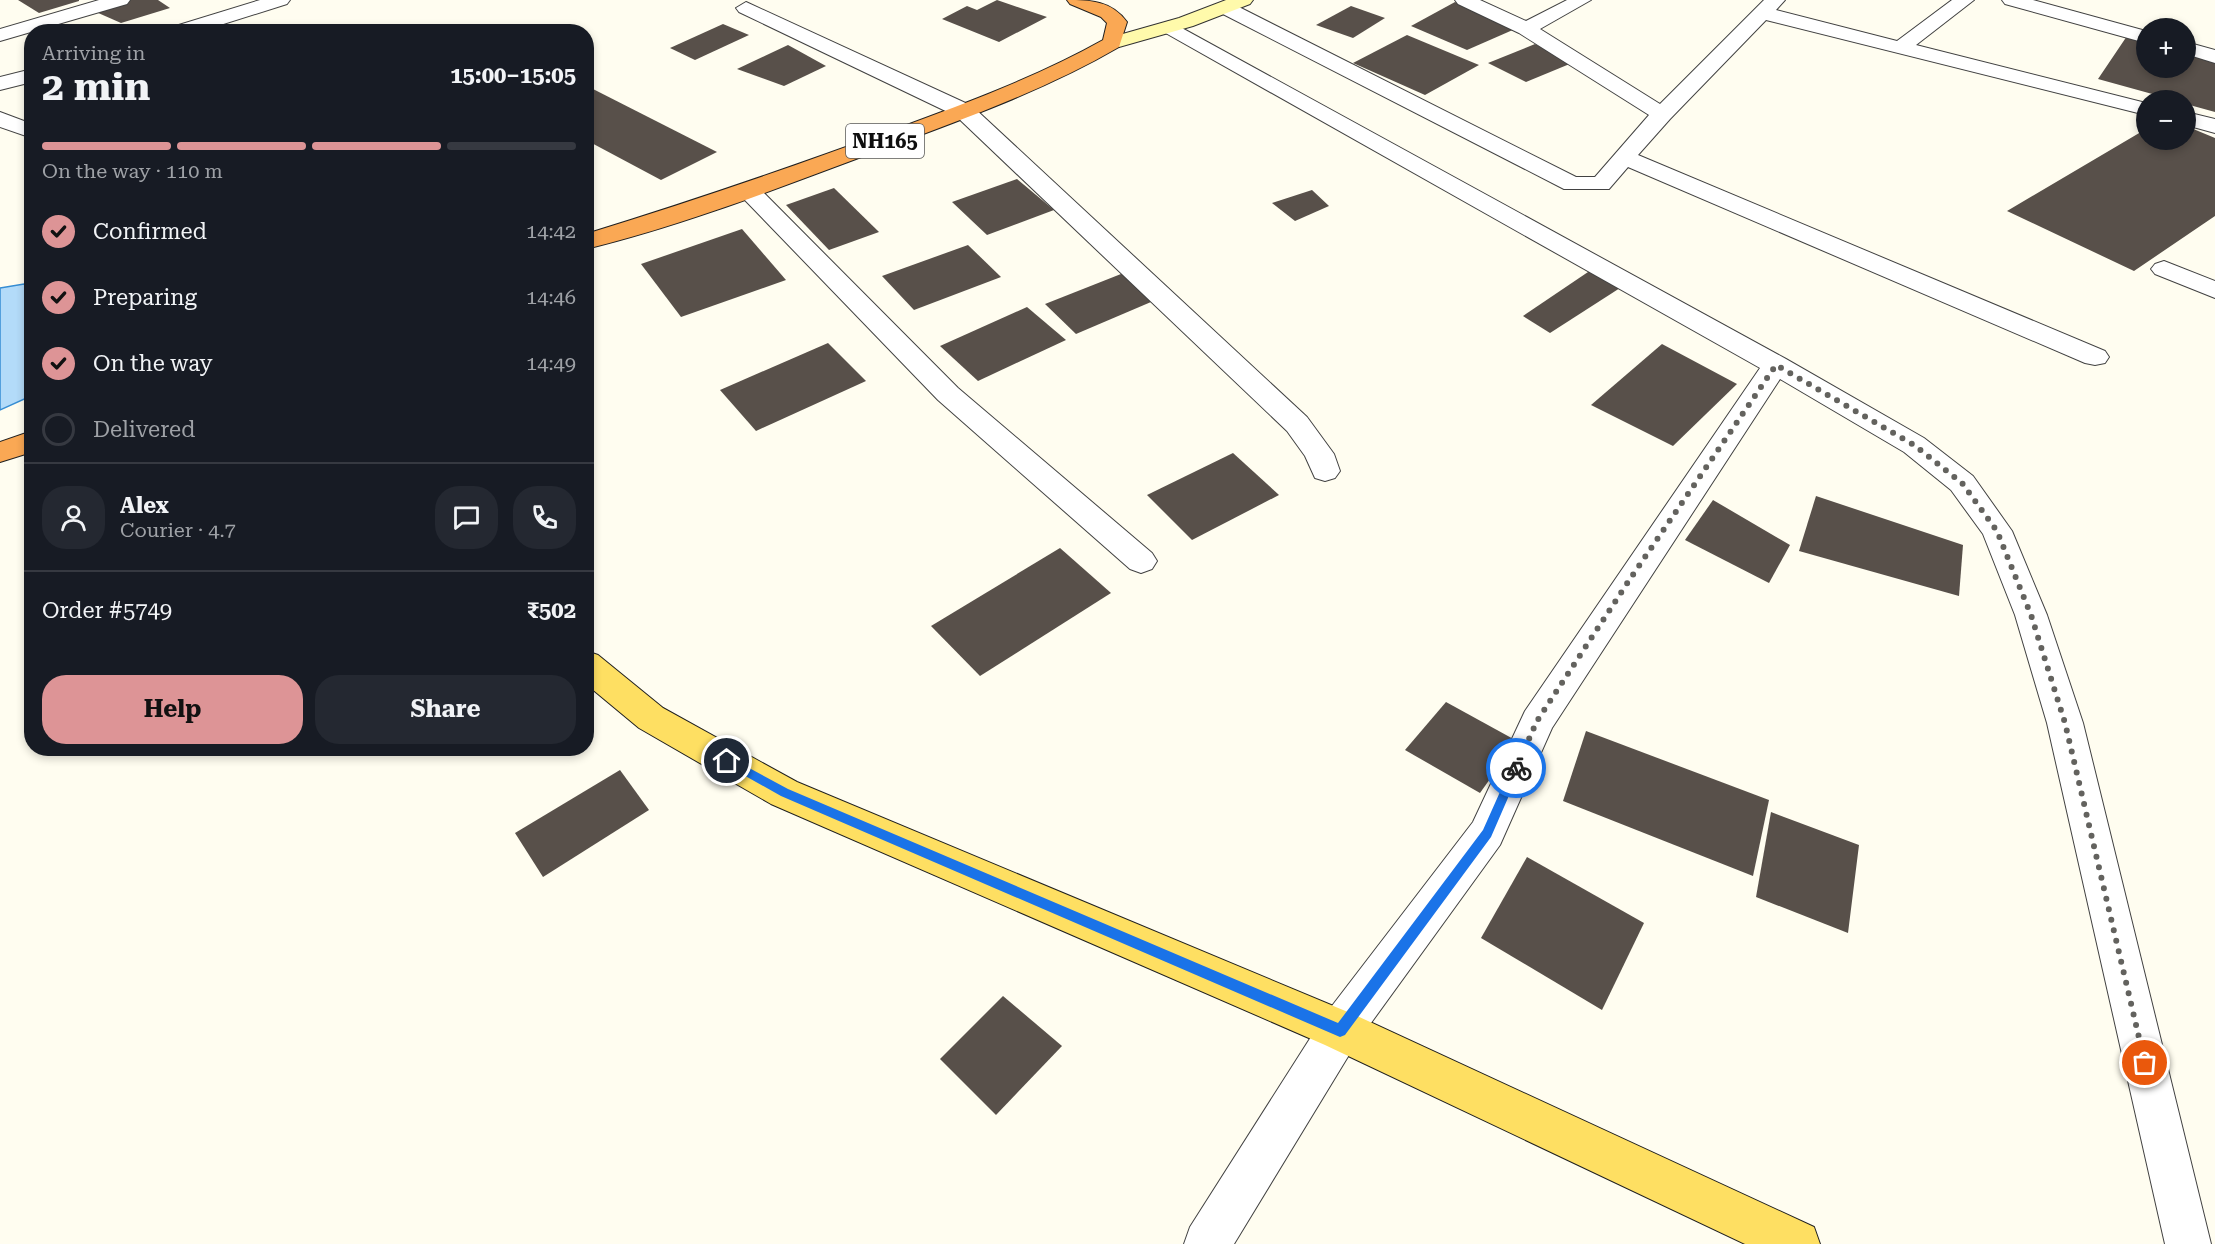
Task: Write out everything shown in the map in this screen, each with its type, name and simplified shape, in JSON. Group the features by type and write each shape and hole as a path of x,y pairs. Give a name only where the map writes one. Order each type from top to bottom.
{"highway":[{"path":"1077,0 1108,13 1117,22 1112,44"},
{"name":"NH165","path":"594,239 749,191 964,111 1077,63 1112,44"},
{"path":"0,452 24,444"}],"main road":[{"path":"1112,44 1228,7"},
{"path":"594,671 651,718 784,792 1340,1030 1797,1244"}],"street":[{"path":"38,24 120,0"},
{"path":"202,24 280,0"},
{"path":"1465,0 1526,29 1662,114"},
{"path":"1526,29 1581,0"},
{"path":"1903,46 1964,0"},
{"path":"2012,0 2136,35"},
{"path":"1228,7 1572,184 1601,183 1626,158 1662,114 1769,7 1903,46 2136,106"},
{"path":"746,8 964,111 1297,424 1319,454 1324,471"},
{"path":"1177,24 1914,445 1962,483 1997,531 2031,615 2065,723 2188,1244"},
{"path":"0,35 24,28"},
{"path":"2196,51 2215,57"},
{"path":"0,84 24,77"},
{"path":"0,119 24,129"},
{"path":"2196,121 2215,126"},
{"path":"1626,158 2095,357"},
{"path":"749,191 948,394 1141,561"},
{"path":"2164,269 2215,290"},
{"path":"1207,1244 1340,1030 1487,833 1537,721 1630,579 1776,365"}],"water":[{"path":"24,284 24,399 0,410 0,288"}],"building":[{"path":"18,0 79,0 79,1 39,13"},
{"path":"127,0 158,0 170,8 121,23 96,12"},
{"path":"997,0 1047,17 999,42 942,19 967,6 977,10"},
{"path":"1455,2 1515,29 1467,50 1411,26"},
{"path":"1351,6 1385,18 1353,38 1316,25"},
{"path":"723,24 749,35 695,60 670,48"},
{"path":"1407,35 1479,65 1425,95 1353,63"},
{"path":"2127,36 2136,38 2136,78 2196,78 2196,55 2215,60 2215,112 2196,107 2196,90 2138,90 2098,79"},
{"path":"1535,44 1572,63 1526,82 1488,63"},
{"path":"788,45 826,66 784,86 737,69"},
{"path":"594,90 717,152 661,180 594,144"},
{"path":"2196,130 2215,138 2215,216 2134,271 2007,211 2136,135 2136,150 2196,150"},
{"path":"1017,179 1054,210 987,235 952,202"},
{"path":"834,188 879,232 829,250 786,205"},
{"path":"1312,190 1329,206 1295,221 1272,203"},
{"path":"742,229 786,280 681,317 641,264"},
{"path":"968,245 1001,277 914,310 882,276"},
{"path":"1591,270 1620,288 1550,333 1523,316"},
{"path":"1126,272 1158,299 1076,334 1045,304"},
{"path":"1027,307 1066,340 978,381 940,346"},
{"path":"828,343 866,381 756,431 720,390"},
{"path":"1662,344 1737,384 1673,446 1591,405"},
{"path":"1233,453 1279,495 1192,540 1147,495"},
{"path":"1816,496 1963,545 1959,596 1799,551"},
{"path":"1713,500 1790,545 1769,583 1685,540"},
{"path":"1060,548 1111,593 980,676 931,626"},
{"path":"1446,702 1517,741 1480,793 1405,750"},
{"path":"1586,731 1769,800 1753,876 1563,801"},
{"path":"620,770 649,810 543,877 515,833"},
{"path":"1771,812 1859,845 1848,933 1756,897"},
{"path":"1527,857 1644,923 1602,1010 1481,938"},
{"path":"1003,996 1062,1046 996,1115 940,1059"}],"way so far":[{"path":"1516,768 1537,721 1630,579 1776,365 1914,445 1962,483 1997,531 2031,615 2065,723 2145,1063"}],"route":[{"path":"727,761 784,792 975,876 1340,1030 1487,833 1516,768"}]}
